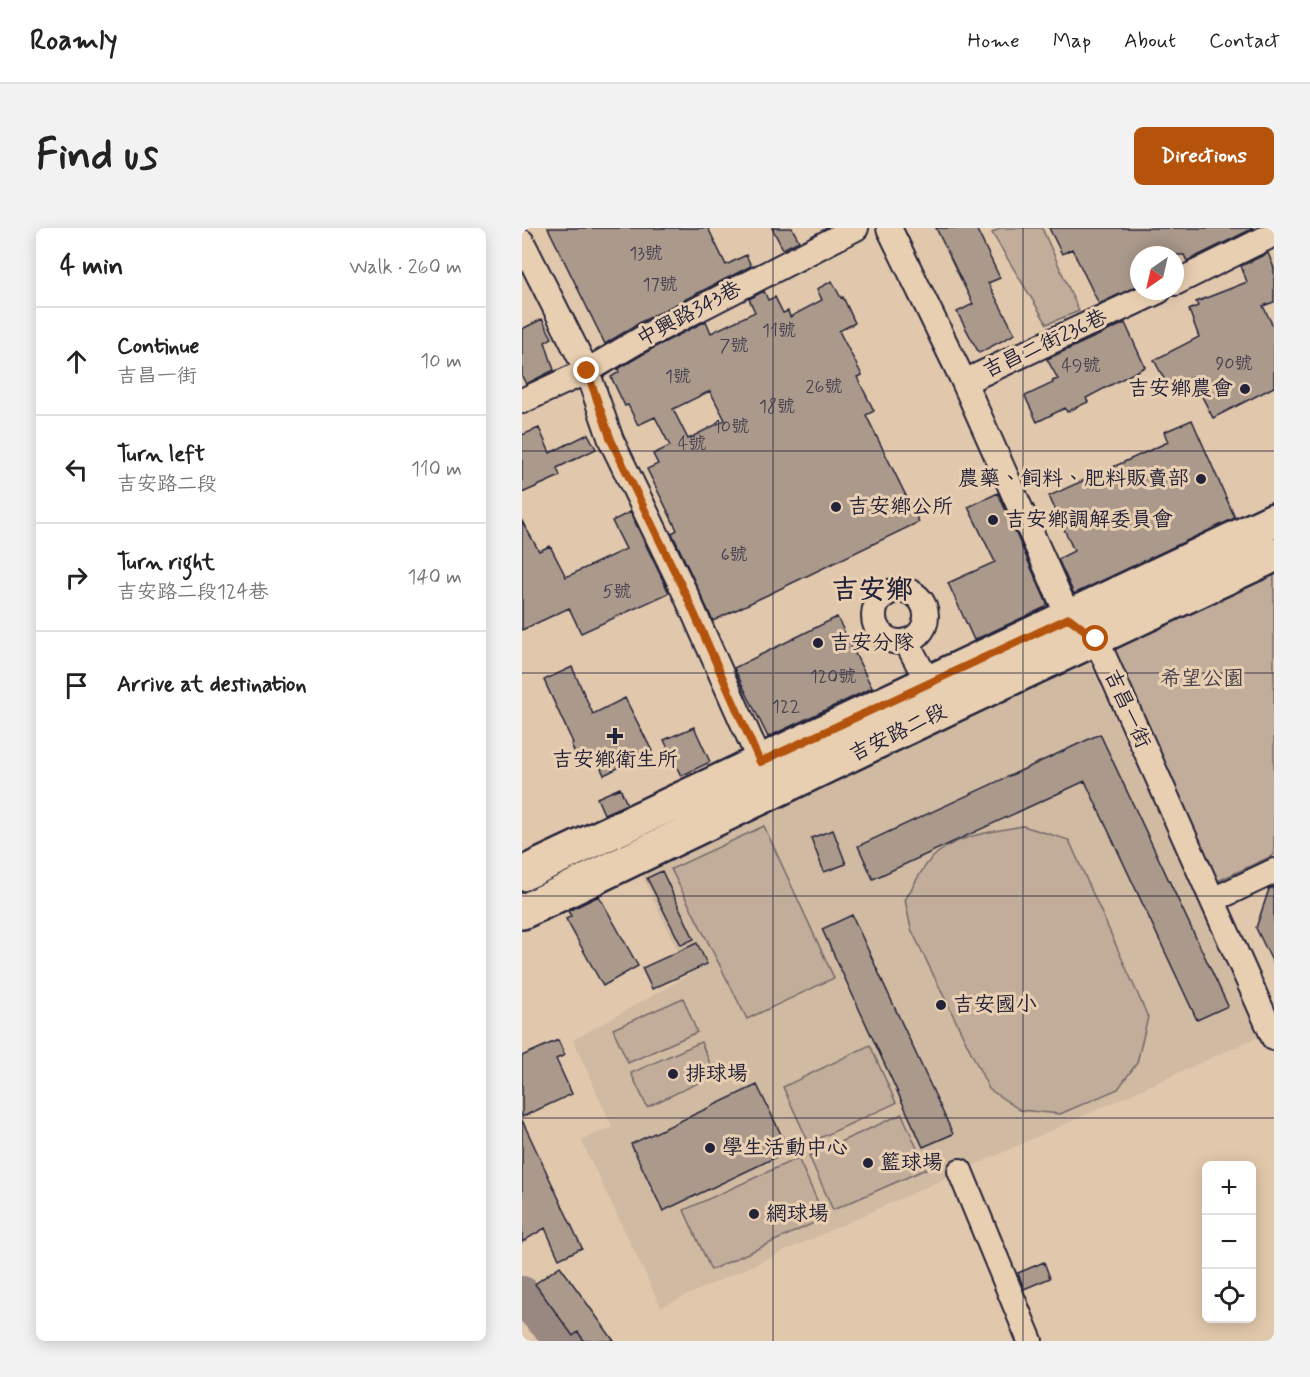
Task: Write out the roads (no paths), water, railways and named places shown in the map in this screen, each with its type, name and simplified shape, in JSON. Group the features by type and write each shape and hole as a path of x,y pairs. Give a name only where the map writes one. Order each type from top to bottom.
{"main road":[{"name":"吉安路二段","path":"522,912 774,792 1069,618 1274,520"},
{"name":"吉安路二段","path":"522,874 760,762 1096,639 1274,555"}],"street":[{"name":"中興路343巷","path":"522,401 587,371 648,335 856,228"},
{"name":"吉昌一街","path":"889,228 964,382 1069,618 1096,639 1274,1038"},
{"path":"1184,279 1274,234"},
{"path":"522,243 587,371 611,440 686,595 774,792"},
{"name":"吉昌二街236巷","path":"964,382 1140,300"},
{"path":"906,641 936,697"},
{"path":"1213,900 1274,871"},
{"path":"960,1172 1030,1341"}],"waterway":[{"path":"522,1295 565,1341"}],"place":[{"name":"吉安鄉農會","path":"1245,389"},
{"name":"農藥、飼料、肥料販賣部","path":"1201,479"},
{"name":"吉安鄉公所","path":"836,507"},
{"name":"吉安鄉調解委員會","path":"993,520"},
{"name":"吉安分隊","path":"818,643"},
{"name":"吉安鄉衛生所","path":"615,736"},
{"name":"吉安國小","path":"941,1005"},
{"name":"排球場","path":"673,1074"},
{"name":"學生活動中心","path":"710,1148"},
{"name":"籃球場","path":"868,1163"},
{"name":"網球場","path":"754,1214"}],"district":[{"name":"吉安鄉","path":"872,590"}],"park label":[{"name":"希望公園","path":"1202,679"}]}
